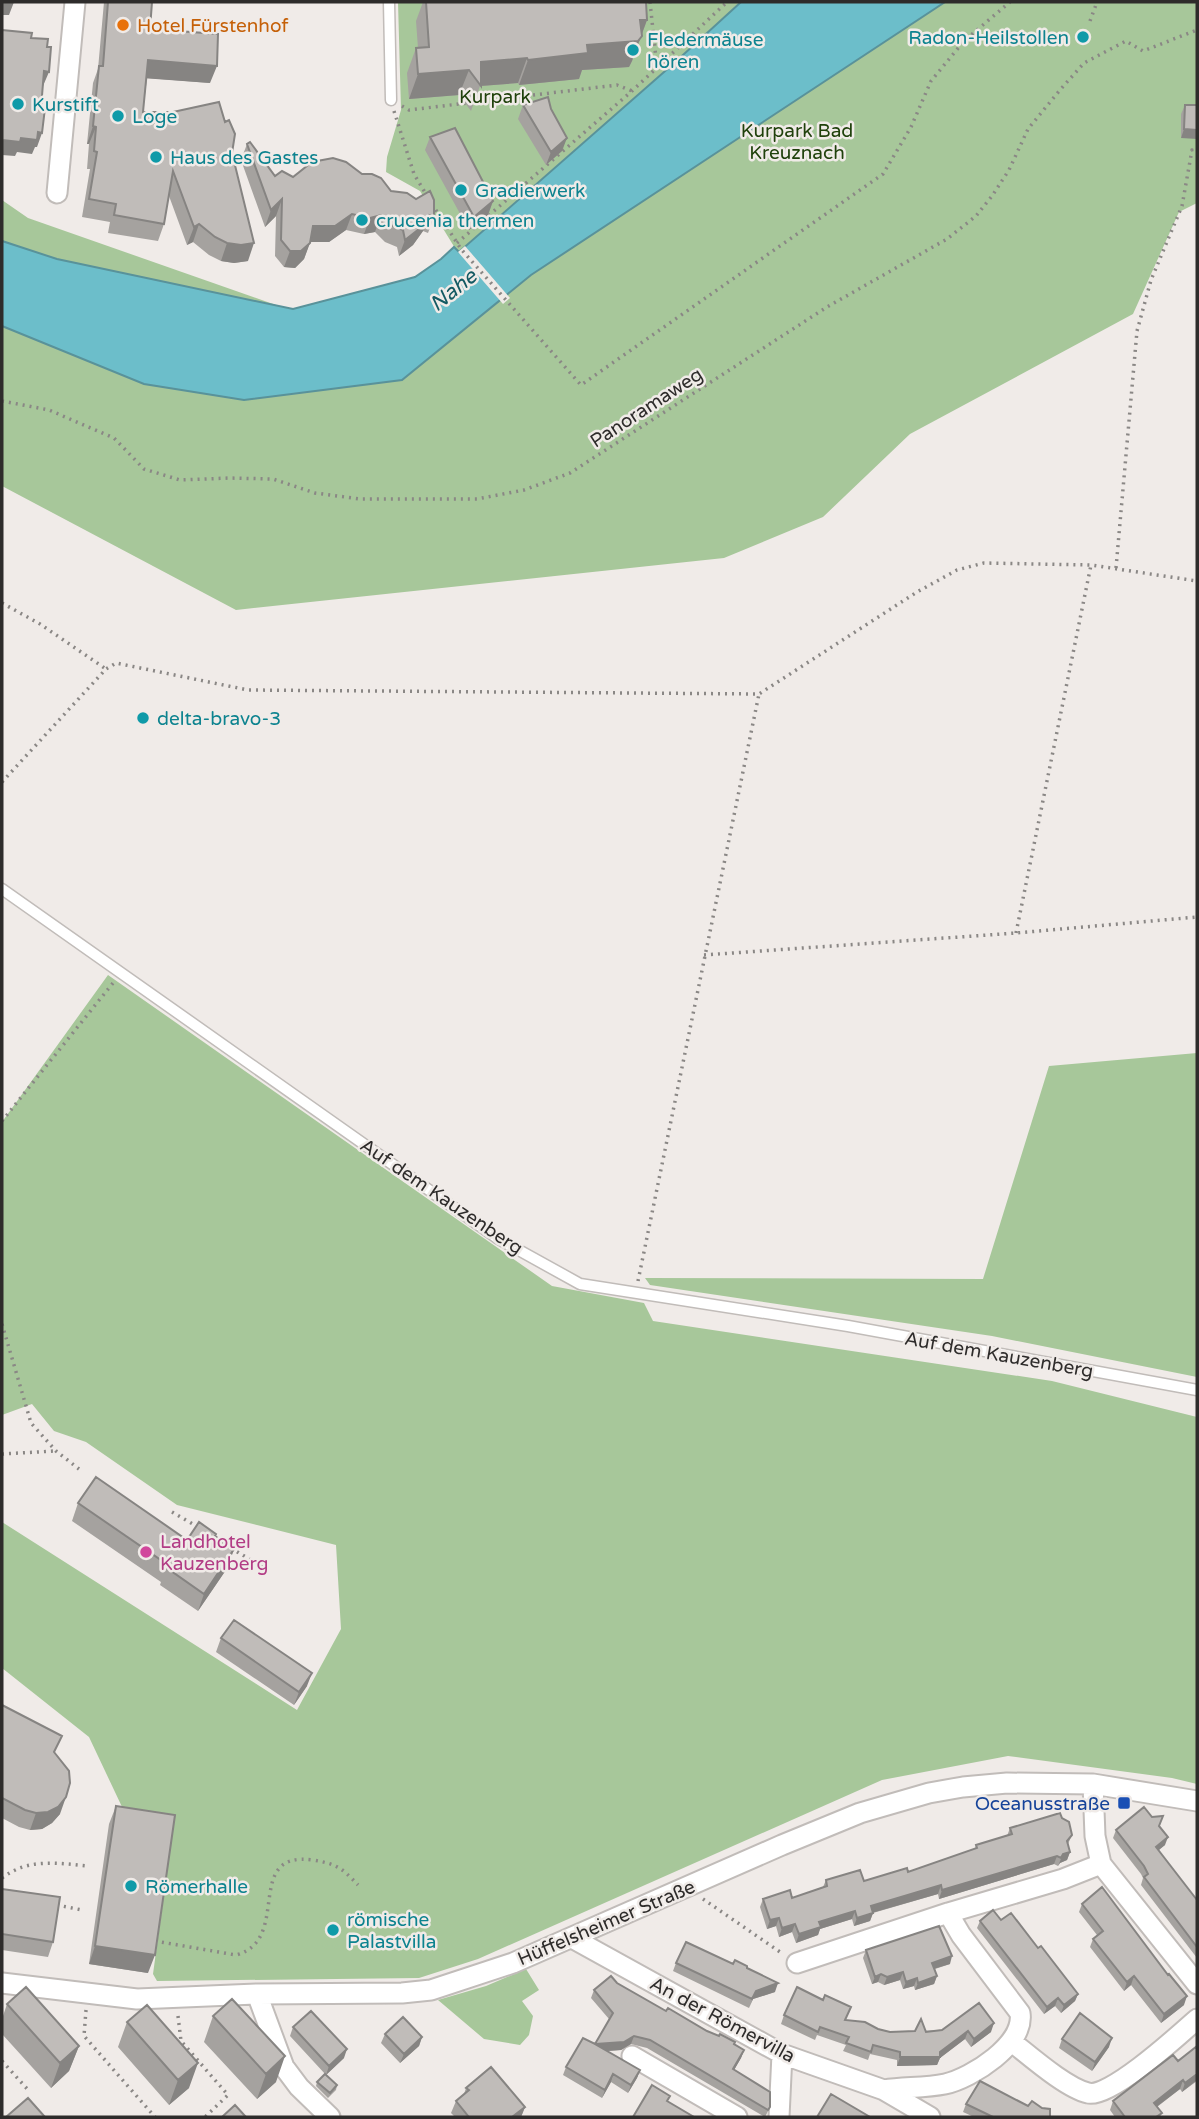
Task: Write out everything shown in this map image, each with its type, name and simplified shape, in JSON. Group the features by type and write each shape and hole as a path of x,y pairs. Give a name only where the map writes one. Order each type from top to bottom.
{"street":[{"path":"57,193 75,2"},
{"name":"Hüffelsheimer Straße","path":"2,1983 137,1999 431,1990 513,1963 860,1813 929,1793 1007,1783 1093,1784 1197,1801"},
{"path":"1093,1784 1095,1836 1101,1864 1197,1984"},
{"path":"797,1964 948,1913 1063,1879 1101,1864"},
{"path":"948,1913 961,1935 1020,2013 1019,2029 1012,2042 1071,2086 1088,2094 1098,2094 1118,2083 1197,2019"},
{"name":"An der Römervilla","path":"572,1938 782,2054 884,2090 952,2082 981,2066 1012,2042"},
{"path":"257,1994 284,2067 299,2087 330,2117"},
{"path":"779,2117 782,2054"},
{"path":"632,2056 737,2117"},
{"path":"884,2090 930,2117"}],"lane":[{"path":"389,2 391,100"},
{"name":"Auf dem Kauzenberg","path":"2,889 498,1238 580,1284 848,1326 1197,1390"}],"path":[{"path":"650,2 657,68"},
{"path":"457,243 632,91 727,2"},
{"path":"391,100 414,174 457,243 581,385 883,174 911,127 931,81 964,41 1010,2"},
{"path":"1090,21 1097,2"},
{"name":"Panoramaweg","path":"2,401 49,410 114,438 144,469 180,480 273,479 315,493 360,499 477,499 524,490 570,473 827,307 947,239 975,216 992,196 1009,170 1028,129 1084,63 1126,41 1143,51 1197,30"},
{"path":"391,100 410,110 617,85 632,91"},
{"path":"1116,568 1137,331 1151,280 1182,206 1192,150 1197,153"},
{"path":"2,782 106,669 116,663 248,690 759,694 957,569 984,563 1091,565 1197,581"},
{"path":"1016,933 1091,565"},
{"path":"2,603 40,624 106,669"},
{"path":"635,1294 759,694"},
{"path":"704,955 1197,917"},
{"path":"2,1121 122,972"},
{"path":"2,1324 31,1423 56,1451 79,1469"},
{"path":"2,1454 56,1451"},
{"path":"172,1512 205,1531"},
{"path":"228,1545 262,1567"},
{"path":"153,1940 236,1955 246,1952 263,1933 278,1866 290,1860 329,1863 342,1867 358,1885"},
{"path":"2,1878 24,1864 60,1863 88,1866"},
{"path":"692,1885 700,1897 797,1964"},
{"path":"49,1904 82,1910"},
{"path":"88,1994 84,2036 155,2117"},
{"path":"176,1997 181,2041 228,2095 205,2117"},
{"path":"2,2061 30,2092"}],"green space":[{"path":"398,2 741,2 485,229 643,95 744,2 1197,2 1197,203 1179,212 1133,314 910,434 823,517 724,558 236,610 2,486 2,200 28,218 293,311 406,287 458,253 420,191 386,172 387,157 401,110"},
{"path":"108,975 552,1286 644,1303 653,1321 1052,1381 1197,1417 1197,1784 1172,1778 1008,1756 882,1780 478,1959 419,1978 157,1981 153,1974 173,1828 123,1809 89,1737 2,1668 2,1522 297,1710 341,1629 336,1545 177,1505 86,1442 54,1431 32,1404 2,1415 2,1122"},
{"path":"1197,1053 1197,1377 992,1336 650,1285 645,1278 983,1279 1049,1066"},
{"path":"526,1969 539,1990 522,2001 533,2016 529,2035 520,2045 484,2039 438,2000 486,1986"}],"water":[{"name":"Nahe","path":"741,2 945,2 531,275 402,380 244,400 144,384 2,326 2,241 57,259 293,309 415,277 454,247 459,252"}],"pier":[{"path":"465,246 510,298 503,304 458,252"}],"building":[{"path":"108,2 152,2 150,29 218,34 217,66 148,60 143,112 173,112 219,102 225,122 229,120 235,134 232,153 254,243 227,243 199,224 194,227 173,171 164,224 114,215 116,204 89,199 97,152 94,151 96,127 93,126 99,66 103,66"},
{"path":"426,2 646,2 647,20 640,20 642,36 638,41 587,45 588,53 481,62 481,86 469,70 418,74 416,48 429,47"},
{"name":"Kurstift","path":"2,30 32,33 31,38 48,39 47,47 51,47 49,72 44,71 41,108 45,108 42,133 38,132 37,140 2,140"},
{"path":"548,97 551,109 567,138 551,152 523,105"},
{"path":"1185,105 1197,105 1197,130 1184,129"},
{"path":"455,128 493,201 474,217 430,137"},
{"path":"250,142 275,176 282,171 293,177 312,162 333,158 346,162 362,174 381,178 391,191 407,193 416,199 430,191 434,200 434,217 429,215 419,229 405,240 403,230 391,225 381,215 370,218 352,214 335,226 313,226 310,243 301,251 290,251 281,240 282,199 271,210 247,144"},
{"path":"96,1477 187,1540 199,1522 234,1549 204,1594 167,1568 168,1565 78,1503"},
{"path":"234,1620 312,1673 299,1692 221,1638"},
{"path":"2,1705 62,1736 54,1752 69,1771 70,1783 66,1797 58,1807 48,1812 25,1810 2,1798"},
{"name":"Römerhalle","path":"116,1806 175,1815 155,1955 95,1946"},
{"path":"1144,1807 1152,1817 1163,1816 1159,1826 1168,1837 1156,1847 1197,1900 1197,1947 1144,1877 1148,1874 1144,1866 1116,1830"},
{"path":"1060,1813 1062,1818 1069,1822 1072,1835 1067,1841 1070,1852 1063,1854 1061,1858 1057,1856 942,1890 941,1885 871,1906 873,1913 857,1918 855,1911 819,1922 821,1927 799,1934 795,1924 782,1928 779,1918 770,1920 763,1899 790,1890 792,1898 827,1886 826,1880 860,1870 864,1881 907,1868 908,1872 1012,1834 1010,1828"},
{"path":"1102,1887 1187,1996 1164,2014 1134,1976 1127,1982 1093,1939 1103,1931 1082,1904"},
{"path":"2,1889 60,1897 53,1942 2,1934"},
{"path":"993,1910 1001,1920 1011,1913 1078,1994 1064,2005 1058,1998 1047,2007 980,1921"},
{"path":"939,1926 952,1956 932,1963 937,1976 918,1983 917,1978 906,1982 903,1972 887,1977 881,1974 875,1977 866,1950"},
{"path":"686,1942 733,1964 735,1960 778,1983 756,1991 752,1999 676,1963"},
{"path":"611,1976 617,1983 666,2011 668,2008 707,2031 735,2042 734,2044 744,2050 733,2069 770,2092 770,2107 768,2110 650,2040 634,2036 624,2042 595,2044 613,2013 594,1990"},
{"path":"26,1987 79,2046 60,2063 7,2004"},
{"path":"797,1987 823,2000 825,1995 851,2007 845,2020 865,2022 890,2032 915,2031 921,2019 926,2032 942,2030 979,2003 994,2023 974,2039 968,2031 940,2052 940,2057 900,2057 900,2052 873,2045 871,2052 846,2043 849,2037 820,2027 818,2032 784,2015"},
{"path":"232,1999 285,2056 266,2074 213,2016"},
{"path":"147,2005 198,2063 178,2080 127,2022"},
{"path":"311,2011 347,2049 329,2066 293,2027"},
{"path":"1080,2013 1112,2038 1095,2062 1062,2039"},
{"path":"403,2017 422,2037 404,2054 385,2034"},
{"path":"583,2038 640,2070 631,2085 613,2074 605,2090 566,2067"},
{"path":"1197,2046 1197,2074 1185,2083 1183,2080 1154,2103 1162,2113 1156,2117 1125,2117 1113,2101 1173,2055 1178,2061"},
{"path":"491,2067 525,2107 512,2117 467,2117 456,2101 469,2090 466,2088"},
{"path":"325,2074 337,2085 330,2093 317,2082"},
{"path":"980,2081 1028,2106 1032,2101 1042,2108 1050,2109 1050,2117 993,2117 966,2104"},
{"path":"652,2085 670,2096 667,2101 694,2117 633,2117"},
{"path":"831,2094 870,2117 817,2117"},
{"path":"28,2098 45,2117 6,2117"},
{"path":"235,2105 246,2117 222,2117"}],"place":[{"name":"Hotel Fürstenhof","path":"123,25"},
{"name":"Radon-Heilstollen","path":"1083,37"},
{"name":"Fledermäuse hören","path":"633,50"},
{"name":"Kurstift","path":"18,104"},
{"name":"Loge","path":"118,116"},
{"name":"Haus des Gastes","path":"156,157"},
{"name":"Gradierwerk","path":"461,190"},
{"name":"crucenia thermen","path":"362,220"},
{"name":"delta-bravo-3","path":"143,718"},
{"name":"Landhotel Kauzenberg","path":"146,1552"},
{"name":"Oceanusstraße","path":"1124,1803"},
{"name":"Römerhalle","path":"131,1886"},
{"name":"römische Palastvilla","path":"333,1930"}],"park label":[{"name":"Kurpark","path":"495,96"},
{"name":"Kurpark Bad Kreuznach","path":"797,141"}]}
